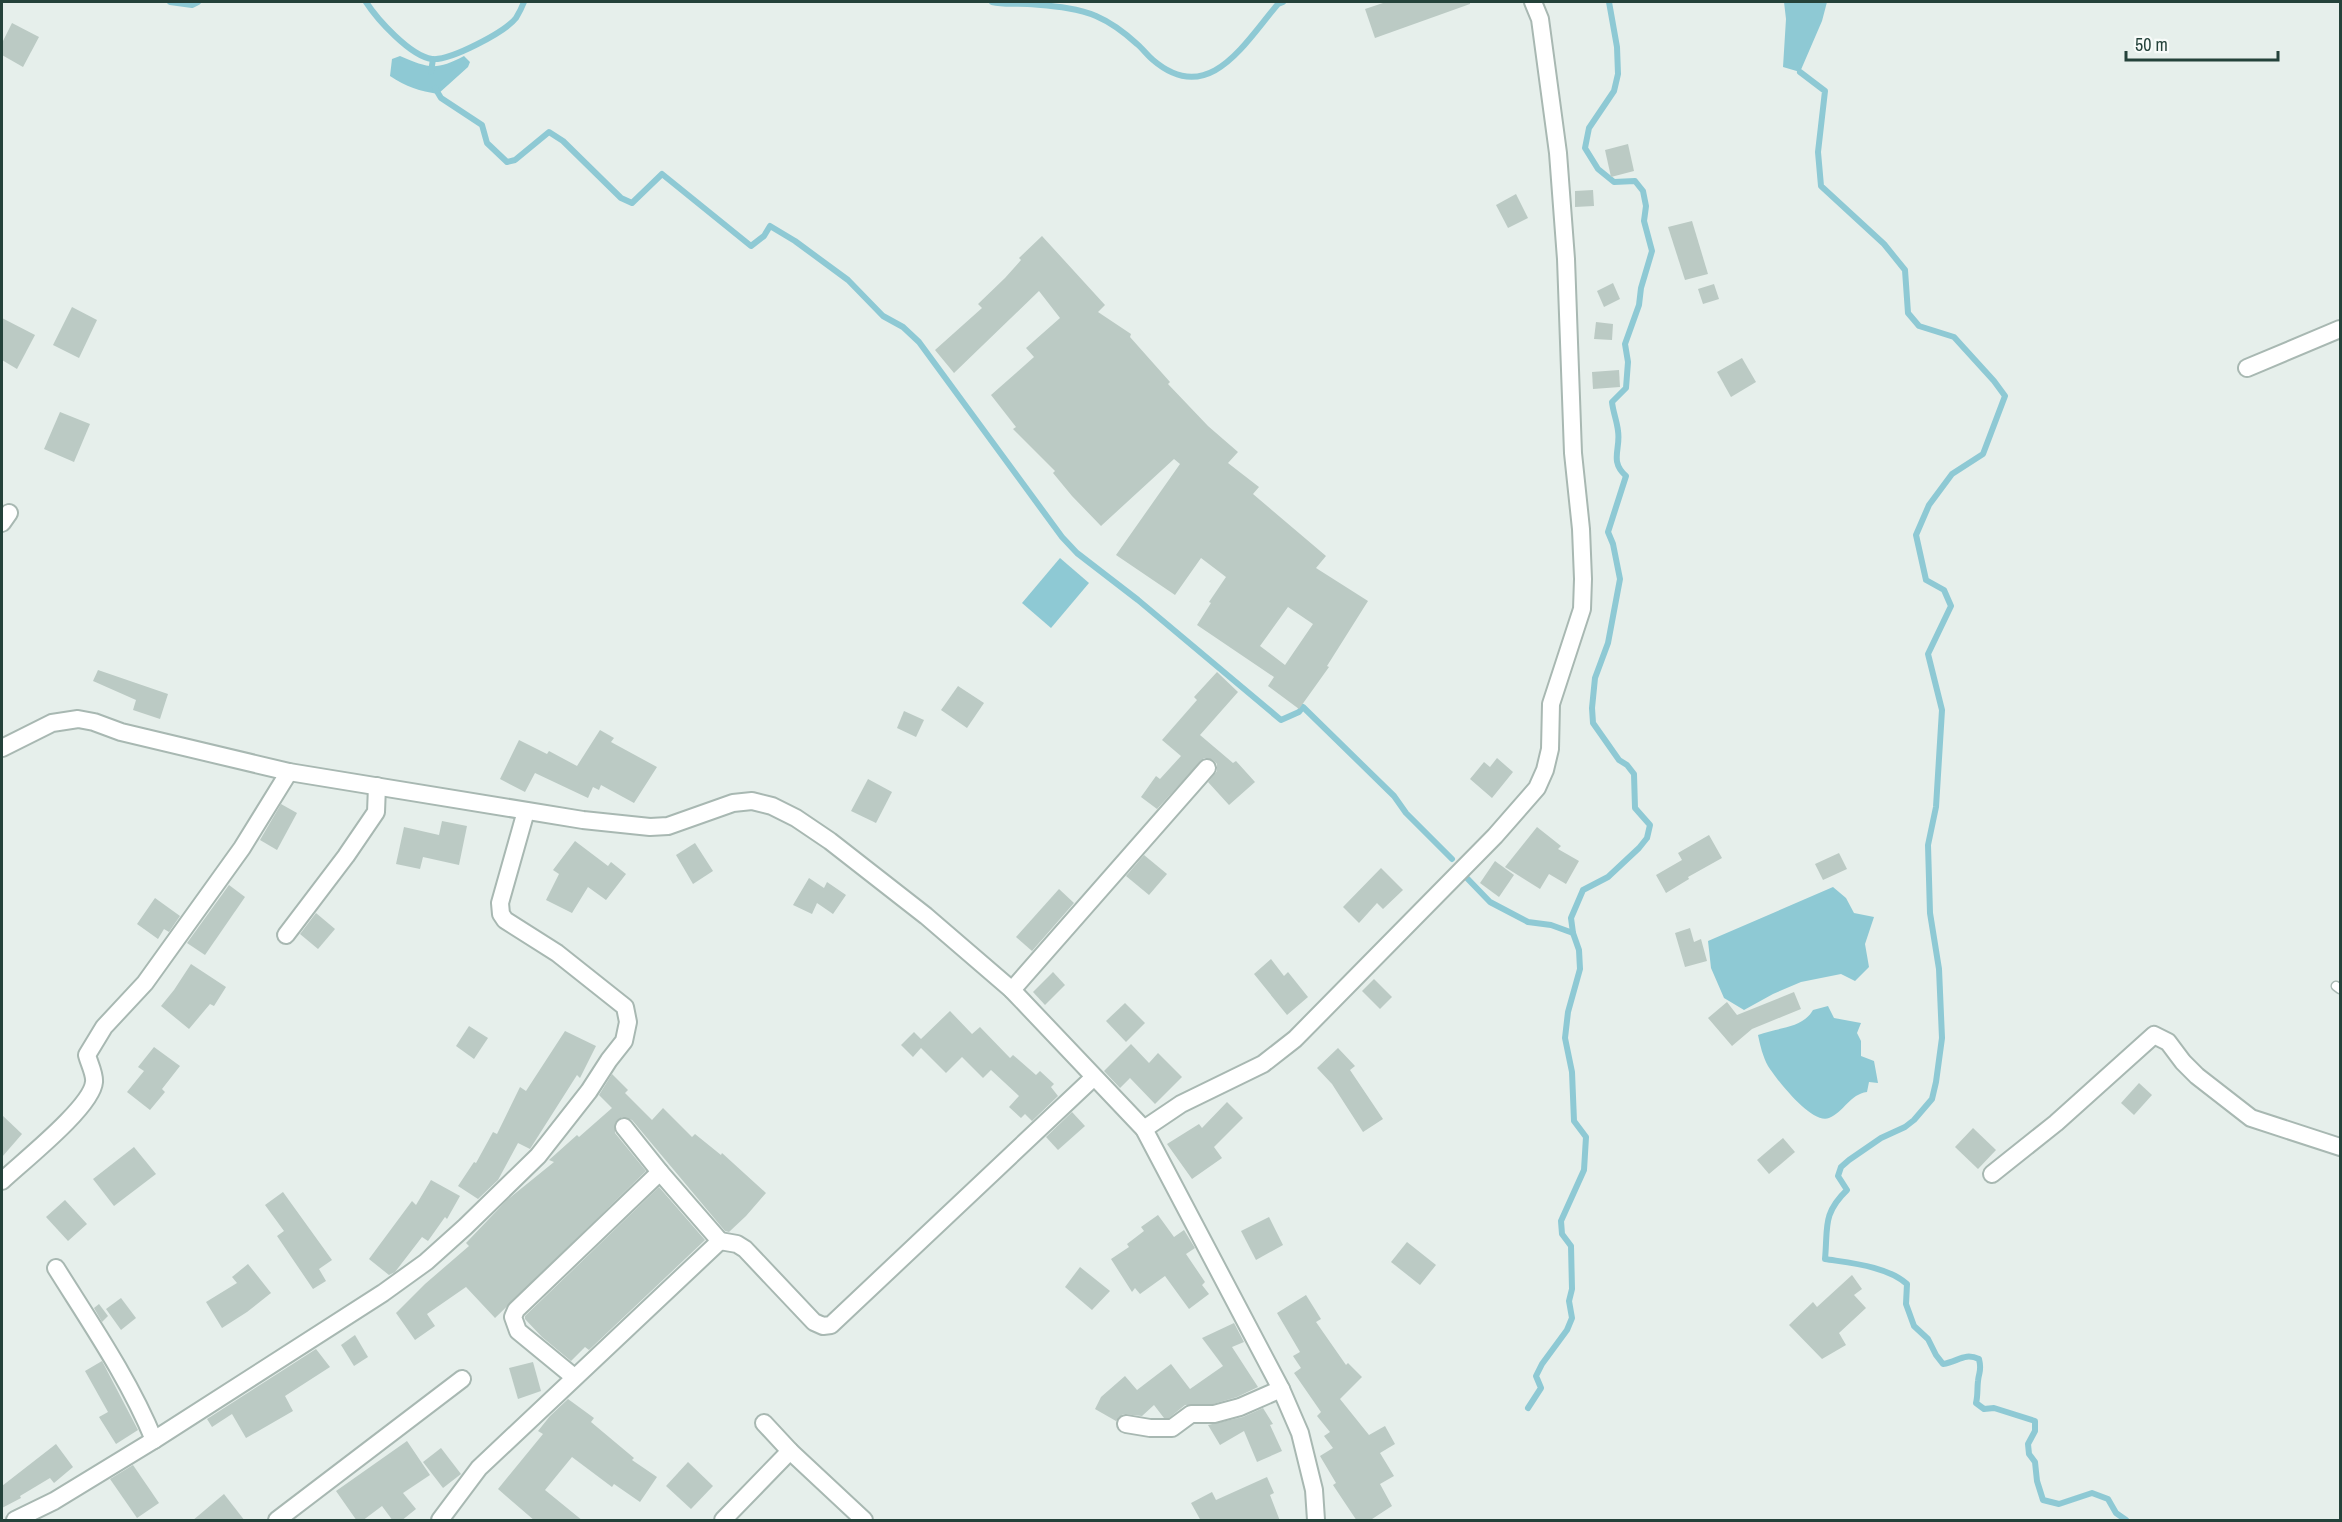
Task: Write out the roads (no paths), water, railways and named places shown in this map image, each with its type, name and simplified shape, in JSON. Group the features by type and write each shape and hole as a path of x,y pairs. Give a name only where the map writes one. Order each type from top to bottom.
{"street":[{"path":"1144,1129 1181,1104 1263,1064 1295,1039 1495,836 1537,788 1545,770 1550,749 1551,704 1582,609 1583,579 1581,529 1573,453 1566,259 1558,153 1540,19 1533,2"},
{"path":"2247,368 2340,329"},
{"path":"2,747 52,723 78,720 94,722 121,732 289,772 583,820 650,827 668,826 733,803 752,801 772,806 796,818 830,841 926,916 1012,990 1093,1078 1144,1129 1281,1389 1300,1433 1314,1490 1316,1521"},
{"path":"1012,990 1207,768"},
{"path":"2,1181 79,1110 93,1090 95,1079 87,1055 95,1041 104,1027 145,982 242,848 289,772"},
{"path":"286,936 376,812 377,786"},
{"path":"15,1521 54,1501 154,1440 383,1293 426,1262 538,1156 589,1091 624,1041 628,1022 625,1007 557,953 514,927 501,914 500,903 526,811"},
{"path":"1992,1174 2056,1123 2154,1035 2168,1042 2197,1076 2252,1119 2340,1147"},
{"path":"624,1127 720,1241 737,1244 745,1249 814,1322 823,1326 831,1325 1093,1078"},
{"path":"574,1377 518,1331 513,1317 516,1310 660,1172"},
{"path":"440,1521 479,1468 720,1241"},
{"path":"56,1268 113,1360 149,1425 154,1440"},
{"path":"278,1521 462,1379"},
{"path":"1126,1424 1150,1428 1172,1428 1191,1414 1214,1414 1240,1407 1281,1389"},
{"path":"764,1423 864,1521"},
{"path":"723,1521 790,1450"}],"water":[{"path":"1784,2 1827,2 1822,21 1800,72 1783,67 1786,19"},
{"path":"400,56 432,66 446,64 464,56 470,62 468,67 438,94 413,88 390,76 392,59"},
{"path":"1060,558 1089,583 1051,628 1022,603"},
{"path":"1833,887 1846,898 1854,913 1874,917 1865,944 1869,967 1855,981 1841,974 1801,982 1744,1010 1724,998 1711,968 1708,941"},
{"path":"1828,1006 1834,1018 1861,1023 1857,1033 1861,1041 1861,1056 1874,1061 1878,1083 1869,1082 1867,1092 1856,1096 1829,1118 1822,1118 1814,1115 1795,1100 1779,1081 1766,1062 1758,1035 1796,1024 1803,1021 1813,1010"}],"waterway":[{"path":"170,2 192,5 198,2"},
{"path":"366,2 386,27 404,44 432,59 464,51 501,31 516,18 524,2"},
{"path":"992,2 1053,6 1088,13 1117,28 1153,60 1173,73 1192,77 1208,73 1224,64 1239,51 1278,4 1283,2"},
{"path":"1528,1408 1541,1388 1536,1376 1567,1330 1572,1318 1569,1301 1572,1289 1571,1246 1562,1234 1561,1221 1584,1170 1586,1137 1574,1121 1572,1072 1565,1038 1568,1012 1580,969 1579,950 1571,918 1583,890 1608,877 1639,848 1647,838 1650,825 1635,808 1634,774 1627,765 1619,760 1593,723 1592,708 1595,678 1608,643 1620,579 1613,544 1608,532 1626,476 1617,460 1619,437 1612,402 1626,388 1628,362 1625,344 1639,305 1641,288 1652,251 1644,221 1646,206 1643,191 1635,181 1614,182 1598,169 1585,148 1589,128 1614,91 1618,74 1617,47 1609,2"},
{"path":"431,72 433,59"},
{"path":"1800,72 1825,91 1818,152 1821,186 1884,244 1905,270 1908,313 1919,326 1954,337 2005,396 1983,454 1952,474 1929,505 1916,535 1926,580 1944,590 1951,606 1928,654 1942,710 1936,807 1928,845 1930,913 1939,969 1942,1038 1936,1082 1932,1099 1914,1120 1905,1127 1881,1138 1841,1167 1838,1176 1847,1190 1830,1214 1825,1259 1868,1266 1899,1278 1907,1284 1906,1304 1914,1326 1928,1339 1943,1364 1965,1357 1979,1359 1976,1403 1984,1409 1994,1408 2035,1421 2035,1431 2028,1444 2029,1454 2035,1462 2037,1481 2043,1500 2059,1504 2092,1493 2108,1499 2116,1513 2126,1520"},
{"path":"435,88 441,98 482,125 487,143 507,162 515,160 549,132 563,141 621,198 632,203 662,174 751,246 764,236 770,226 795,241 848,280 883,316 903,327 919,342 1062,537 1077,553 1138,600 1281,720 1299,712 1303,707 1394,796 1406,813 1452,859"},
{"path":"1463,874 1490,902 1528,922 1551,925 1573,933"}]}
